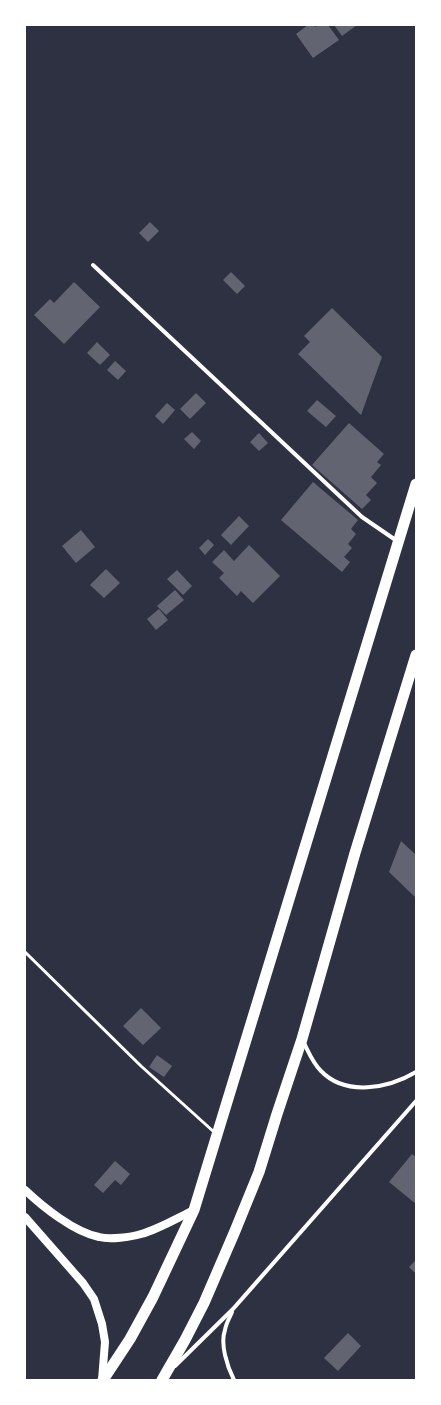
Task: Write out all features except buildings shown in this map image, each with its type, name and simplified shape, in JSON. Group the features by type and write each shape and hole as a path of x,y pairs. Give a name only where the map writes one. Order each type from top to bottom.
{"highway":[{"path":"102,1380 130,1339 153,1297 194,1210 416,484"},
{"path":"163,1378 204,1303 259,1172 302,1039 355,853 416,655"}],"main road":[{"path":"25,1190 44,1207 75,1228 99,1238 124,1237 141,1234 194,1210"},
{"path":"25,1217 74,1272 94,1299 102,1324 105,1342 102,1380"}],"street":[{"path":"93,265 362,517 399,542"},
{"path":"302,1039 312,1060 322,1072 338,1082 351,1086 368,1088 388,1084 408,1077 416,1072"},
{"path":"163,1378 233,1309 416,1102"},
{"path":"233,1309 224,1331 224,1346 230,1373 234,1380"}],"lane":[{"path":"25,952 141,1066 217,1134"}]}
